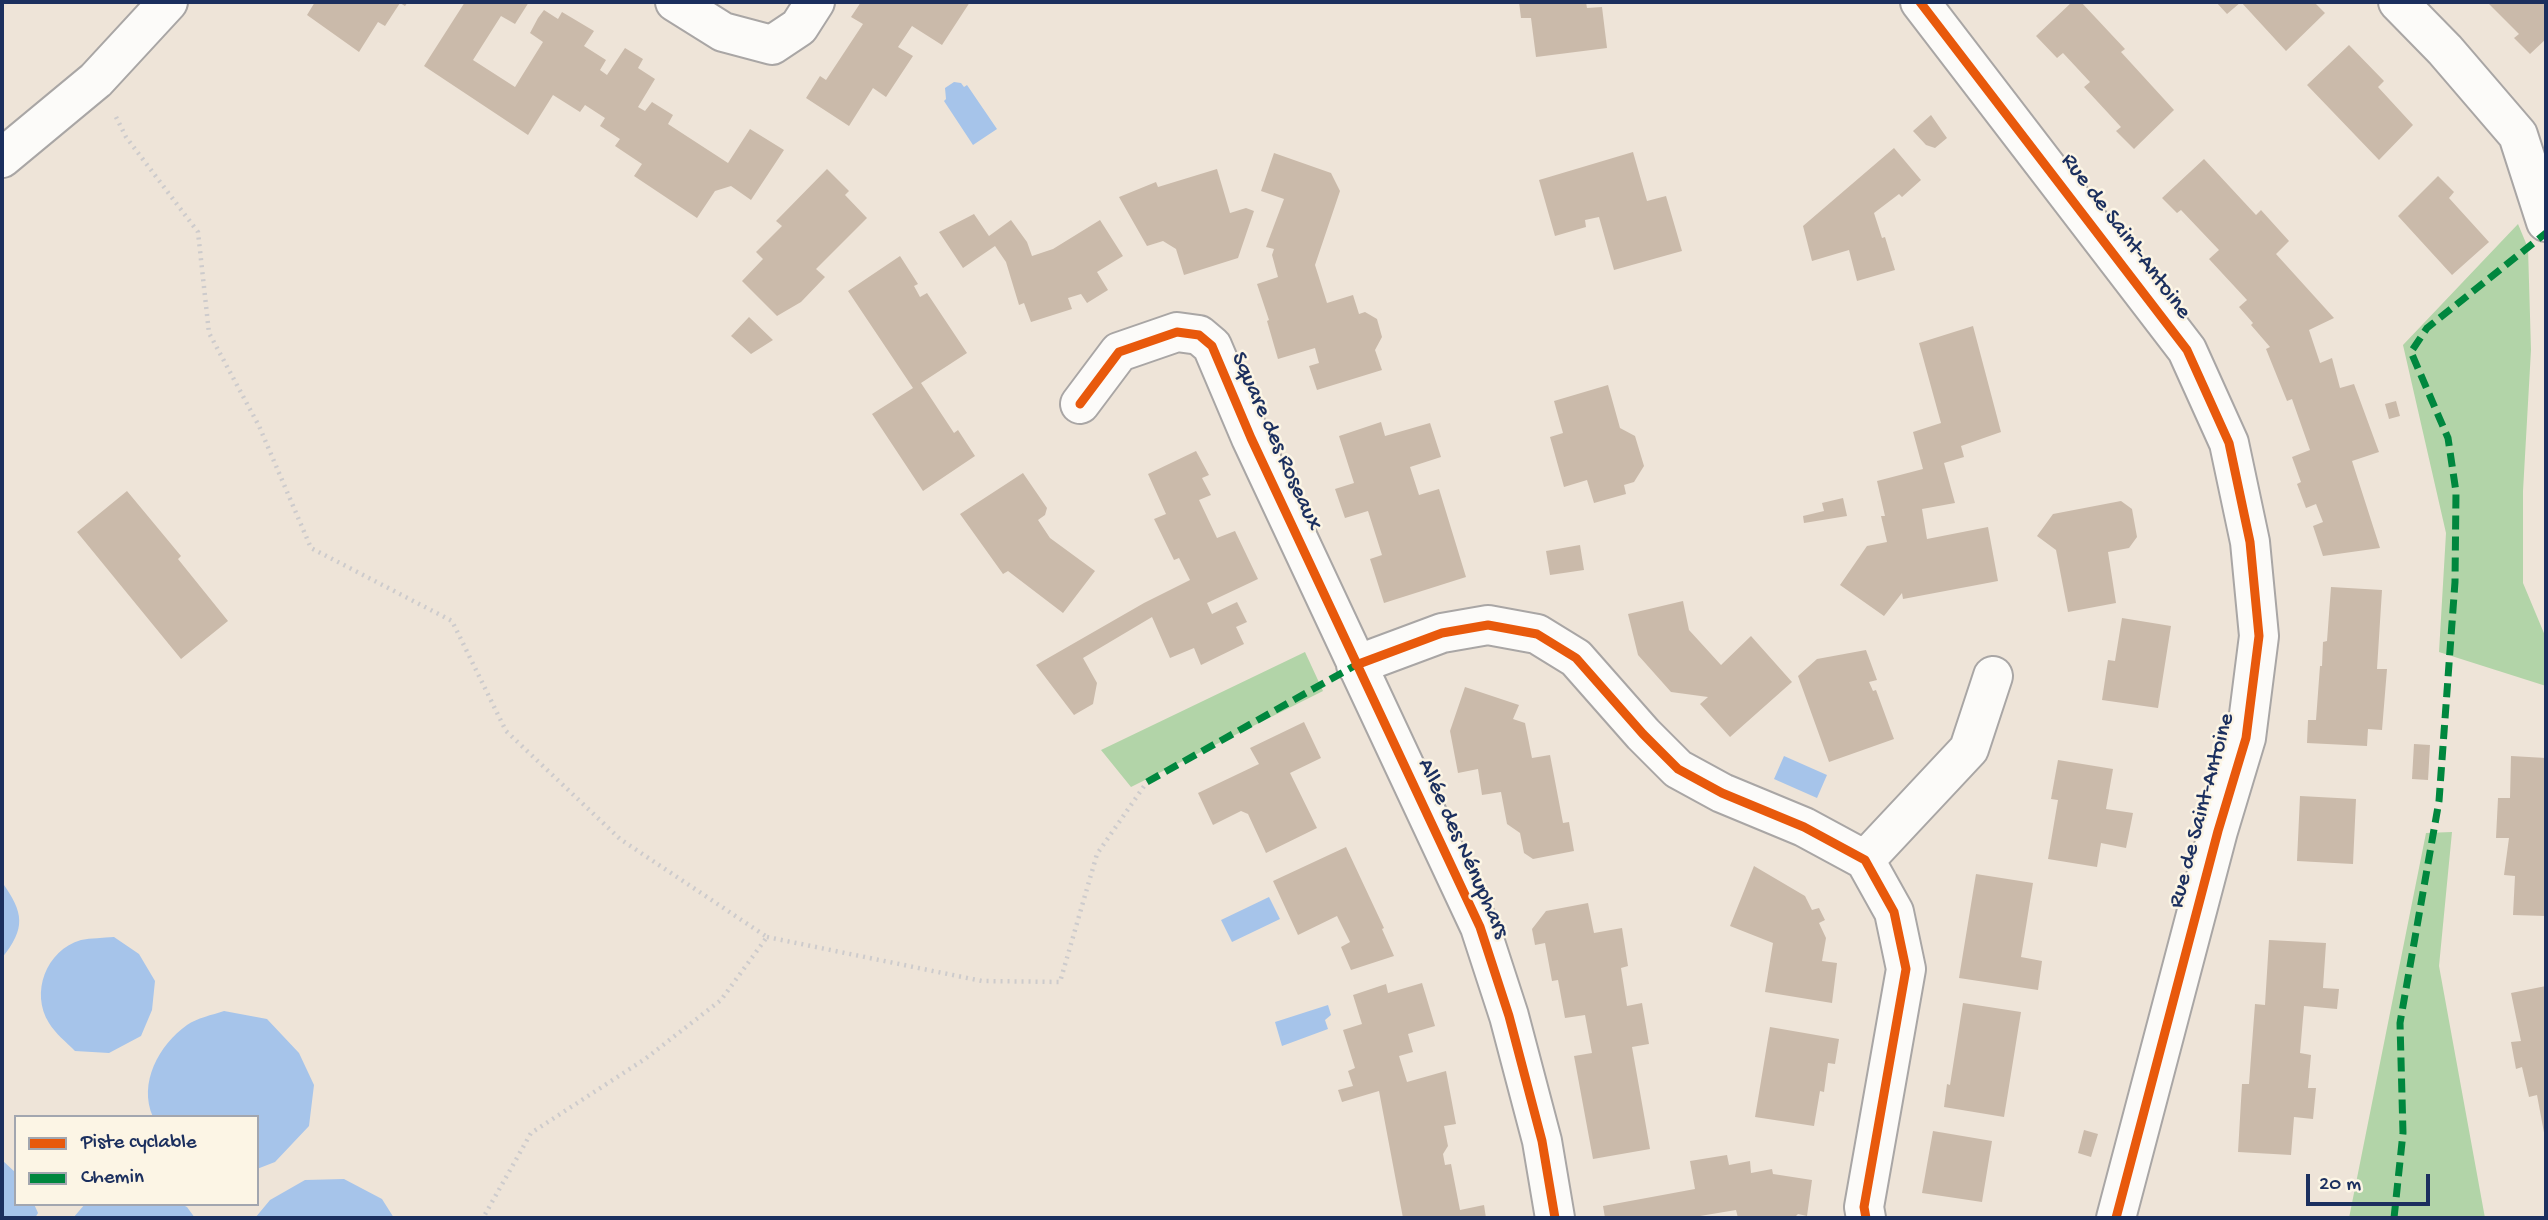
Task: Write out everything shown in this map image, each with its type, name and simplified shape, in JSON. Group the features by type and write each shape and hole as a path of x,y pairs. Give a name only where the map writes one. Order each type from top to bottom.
{"street":[{"path":"2,159 96,79 168,2"},
{"path":"675,2 723,32 772,45 799,27 814,2"},
{"name":"Rue de Saint-Antoine","path":"1920,2 2188,350 2229,443 2250,542 2259,636 2246,738 2218,831 2116,1218"},
{"path":"2398,2 2445,50 2518,135 2546,222"},
{"name":"Square des Roseaux","path":"1080,404 1119,352 1177,332 1199,335 1212,346 1251,438 1356,665"},
{"path":"1356,665 1442,633 1488,625 1537,634 1576,658 1678,769 1722,793 1804,827 1865,860 1894,912 1906,968 1864,1207 1866,1218"},
{"name":"Allée des Nénuphars","path":"1356,665 1480,927 1508,1016 1542,1141 1555,1218"},
{"path":"1865,860 1969,749 1993,676"}],"path":[{"path":"96,79 126,137 198,232 209,332 259,426 311,548 452,621 506,731 620,839 767,937 982,981 1060,982 1097,854 1147,782"},
{"path":"483,1218 531,1133 645,1059 721,1000 767,937"}],"green space":[{"path":"2518,224 2528,248 2531,350 2523,491 2523,583 2546,638 2546,686 2439,652 2446,533 2403,345"},
{"path":"1305,652 1323,691 1131,787 1101,750"},
{"path":"2452,832 2439,966 2485,1218 2349,1218 2426,833"}],"water":[{"path":"954,82 961,83 964,87 967,85 997,129 973,145 944,101 945,88"},
{"path":"1784,756 1827,775 1817,798 1774,779"},
{"path":"2,882 15,903 19,920 15,938 2,958"},
{"path":"1269,897 1280,919 1232,942 1221,920"},
{"path":"114,937 139,954 155,981 152,1010 141,1036 109,1053 75,1051 54,1030 43,1011 41,999 45,974 50,963 69,945 81,940"},
{"path":"1328,1005 1331,1015 1325,1020 1328,1029 1282,1046 1275,1022"},
{"path":"224,1011 267,1019 299,1053 314,1085 309,1126 275,1162 259,1168 259,1115 152,1115 148,1091 154,1066 177,1033 200,1019"},
{"path":"2,1160 14,1171 14,1206 35,1206 38,1213 35,1218 2,1218"},
{"path":"344,1179 382,1199 394,1218 255,1218 270,1200 305,1180"},
{"path":"83,1206 185,1206 195,1218 73,1218"}],"building":[{"path":"315,2 408,2 405,6 400,3 385,26 378,22 359,52 307,15"},
{"path":"465,2 529,2 515,24 501,16 473,60 515,87 543,42 530,33 538,18 544,10 558,19 562,12 594,31 584,46 606,60 600,70 607,75 625,48 643,59 638,68 655,79 638,107 645,111 652,102 673,115 668,124 728,163 750,129 784,150 751,200 731,186 715,191 697,218 634,176 642,164 615,146 620,139 600,126 605,118 585,105 580,112 553,95 528,135 424,66"},
{"path":"861,2 970,2 942,45 912,26 898,47 913,56 886,97 873,88 849,126 806,98 820,76 826,80 863,24 851,17"},
{"path":"1519,2 1586,2 1587,8 1602,7 1607,48 1536,57 1531,18 1521,18"},
{"path":"2072,2 2081,2 2125,49 2121,52 2174,110 2134,149 2116,131 2121,127 2084,87 2090,82 2063,53 2057,58 2036,36"},
{"path":"2216,2 2241,2 2227,14"},
{"path":"2241,2 2314,2 2325,13 2286,51"},
{"path":"2487,2 2546,2 2546,39 2530,54 2514,38 2519,34"},
{"path":"2349,45 2384,81 2378,87 2413,125 2379,160 2307,85"},
{"path":"1931,115 1947,138 1935,148 1926,145 1913,131"},
{"path":"1894,148 1921,180 1902,197 1899,194 1874,213 1895,270 1857,281 1849,250 1812,261 1803,226"},
{"path":"1633,152 1647,201 1666,196 1682,251 1614,270 1599,217 1585,220 1586,227 1555,236 1539,180"},
{"path":"1274,153 1331,173 1340,191 1315,265 1327,303 1353,295 1359,314 1365,312 1377,319 1382,337 1375,350 1382,370 1317,390 1309,366 1319,363 1315,348 1278,359 1257,284 1278,277 1272,255 1274,249 1266,247 1284,199 1261,191"},
{"path":"2204,159 2256,215 2261,210 2289,241 2276,254 2334,318 2309,330 2320,363 2332,358 2340,388 2354,384 2379,452 2352,461 2380,548 2323,556 2313,526 2323,522 2316,504 2306,508 2297,484 2301,482 2292,457 2310,450 2292,399 2287,401 2266,349 2270,347 2239,307 2247,300 2209,259 2219,250 2181,210 2177,213 2162,198"},
{"path":"827,169 849,191 845,195 867,218 816,269 825,277 801,302 777,316 742,281 763,259 756,252 782,226 776,221"},
{"path":"1217,169 1230,213 1246,208 1254,211 1238,258 1184,275 1176,249 1163,241 1147,246 1119,197 1156,182 1158,187"},
{"path":"2438,176 2454,192 2449,198 2489,242 2452,275 2398,216"},
{"path":"974,214 989,236 1011,220 1027,242 1032,256 1053,249 1100,220 1123,256 1097,272 1108,290 1087,303 1081,294 1068,298 1072,309 1031,322 1024,303 1019,305 1006,262 995,246 963,268 939,232"},
{"path":"900,256 918,284 914,286 920,297 927,293 967,353 921,383 954,433 958,430 975,456 923,491 872,414 913,388 848,291"},
{"path":"749,317 773,340 751,354 731,336"},
{"path":"1973,326 2001,432 1961,446 1964,457 1944,463 1955,503 1922,509 1927,539 1988,527 1998,581 1903,599 1902,593 1884,616 1840,585 1867,546 1887,542 1881,516 1885,516 1877,481 1923,469 1913,432 1941,423 1919,343"},
{"path":"1608,385 1620,428 1635,436 1644,466 1634,482 1624,485 1626,494 1594,503 1587,480 1564,487 1550,437 1563,433 1554,401"},
{"path":"2396,401 2400,416 2389,419 2385,404"},
{"path":"1381,422 1385,436 1430,423 1441,457 1410,467 1419,495 1439,489 1466,577 1384,603 1370,559 1382,555 1368,511 1345,518 1335,489 1354,483 1339,436"},
{"path":"1196,451 1209,475 1202,478 1211,495 1199,500 1217,538 1235,531 1258,579 1207,603 1212,614 1237,602 1247,622 1236,627 1244,644 1201,665 1194,648 1170,658 1152,617 1083,658 1097,683 1093,704 1074,715 1036,665 1190,580 1179,558 1174,560 1154,519 1166,514 1148,474"},
{"path":"1023,473 1047,508 1045,515 1038,520 1050,538 1095,571 1063,613 1008,571 1003,574 960,514"},
{"path":"127,491 181,556 178,559 228,621 181,659 77,532"},
{"path":"1843,498 1847,516 1804,523 1803,516 1824,511 1822,503"},
{"path":"2121,501 2132,509 2137,537 2129,548 2108,552 2116,603 2068,612 2056,550 2037,536 2053,514"},
{"path":"1580,545 1584,570 1550,575 1546,551"},
{"path":"2331,587 2382,590 2377,669 2387,669 2382,730 2368,729 2367,746 2307,743 2308,720 2316,720"},
{"path":"1683,601 1689,630 1721,665 1751,636 1792,682 1730,737 1700,704 1708,697 1671,692 1638,655 1628,614"},
{"path":"2122,618 2171,626 2158,708 2102,700 2108,660 2115,661"},
{"path":"1866,650 1877,680 1869,682 1873,691 1876,690 1894,739 1829,762 1798,676 1817,659"},
{"path":"1465,687 1519,705 1513,719 1525,723 1532,758 1550,755 1563,823 1569,822 1574,851 1533,859 1524,853 1520,833 1507,824 1501,792 1482,795 1478,769 1458,773 1450,731"},
{"path":"1304,722 1321,758 1290,773 1317,828 1266,853 1248,814 1241,811 1213,825 1198,793 1259,764 1250,748"},
{"path":"2414,744 2430,745 2428,780 2412,779"},
{"path":"2511,756 2546,758 2546,916 2513,915 2515,876 2504,875 2509,838 2496,838 2498,798 2510,798"},
{"path":"2058,760 2113,769 2106,809 2133,813 2126,848 2101,843 2097,867 2048,859 2058,800 2051,799"},
{"path":"2300,796 2356,799 2353,864 2297,861"},
{"path":"1346,847 1384,928 1382,929 1394,956 1351,970 1341,947 1350,942 1337,916 1298,935 1273,881"},
{"path":"1754,866 1805,896 1812,910 1819,908 1825,920 1819,923 1826,938 1822,961 1837,963 1832,1003 1765,992 1773,943 1730,926"},
{"path":"1976,874 2033,883 2021,957 2042,961 2038,990 1959,978"},
{"path":"1588,903 1594,933 1622,928 1628,966 1621,968 1627,1006 1642,1003 1649,1044 1632,1047 1650,1149 1593,1159 1574,1056 1592,1053 1585,1015 1565,1018 1558,980 1552,981 1545,943 1535,945 1532,929 1546,911"},
{"path":"2269,940 2326,943 2323,988 2339,989 2337,1009 2304,1006 2300,1053 2311,1055 2308,1088 2316,1088 2313,1119 2294,1117 2291,1155 2238,1152 2242,1084 2249,1084 2255,1004 2265,1005"},
{"path":"1422,983 1435,1026 1408,1034 1413,1052 1399,1056 1407,1082 1446,1071 1456,1124 1444,1126 1448,1146 1443,1154 1445,1165 1451,1164 1460,1210 1484,1205 1486,1218 1403,1218 1379,1091 1342,1102 1338,1090 1353,1086 1348,1071 1355,1068 1343,1030 1362,1024 1353,995 1386,984 1388,993"},
{"path":"2546,986 2545,1138 2537,1095 2529,1097 2522,1067 2516,1069 2511,1042 2521,1041 2511,993"},
{"path":"1963,1003 2021,1012 2004,1117 1944,1107"},
{"path":"1770,1027 1839,1039 1835,1064 1828,1063 1824,1092 1820,1091 1814,1126 1755,1117"},
{"path":"2084,1130 2098,1134 2091,1157 2078,1153"},
{"path":"1933,1131 1992,1141 1982,1202 1922,1193"},
{"path":"1727,1155 1729,1165 1750,1161 1751,1173 1772,1169 1773,1174 1812,1180 1807,1216 1798,1214 1794,1218 1738,1218 1736,1210 1700,1218 1605,1218 1603,1206 1695,1189 1690,1161"}],"marked path":[{"path":"2394,1218 2403,1133 2400,1023 2439,801 2455,582 2456,492 2448,438 2411,352 2427,328 2546,233"},
{"path":"1147,782 1356,665"}],"cycle path":[{"path":"1920,2 2187,350 2229,443 2250,542 2259,636 2246,738 2218,831 2116,1218"},
{"path":"1080,404 1119,352 1177,332 1199,335 1212,346 1251,438 1480,927 1509,1016 1542,1141 1555,1218"},
{"path":"1356,665 1442,633 1488,625 1537,634 1576,658 1678,769 1722,793 1804,827 1865,860 1894,912 1906,969 1864,1207 1866,1218"}]}
